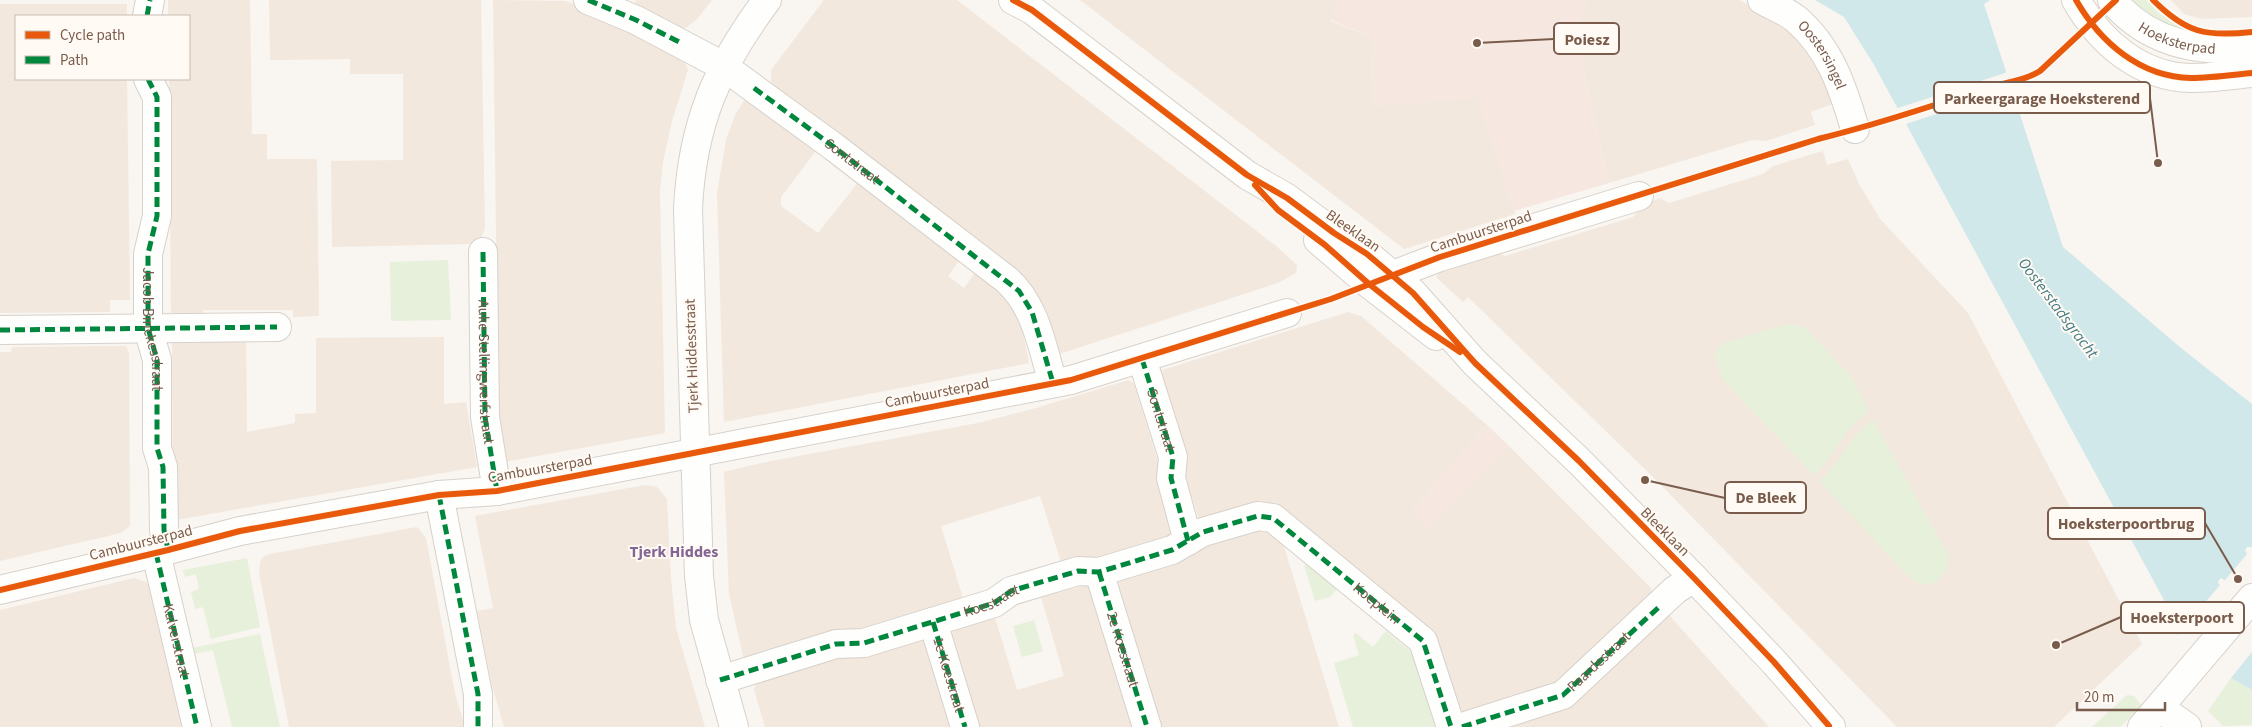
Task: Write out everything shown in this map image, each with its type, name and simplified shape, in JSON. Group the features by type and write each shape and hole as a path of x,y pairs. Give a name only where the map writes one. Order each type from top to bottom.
{"street":[{"path":"147,15 150,0"},
{"name":"Sontstraat","path":"588,0 636,20 723,66 834,147 1019,291 1032,312 1053,383"},
{"name":"Tjerk Hiddesstraat","path":"734,727 704,620 699,576 687,226 689,184 702,120 723,66 743,32 767,0"},
{"name":"Oostersingel","path":"1762,0 1795,18 1826,53 1841,81 1856,130"},
{"name":"Hoeksterpad","path":"2076,0 2105,40 2117,52 2135,63 2165,74 2185,78 2252,73"},
{"name":"Hoeksterpad","path":"2112,0 2134,22 2149,32 2168,40 2201,49 2252,48"},
{"name":"Bleeklaan","path":"1022,3 1247,176 1287,198 1381,280 1434,315 1475,363 1580,461 1694,578 1774,662 1830,727"},
{"name":"Jacob Binckesstraat","path":"148,80 157,98 157,216 148,254 148,328 156,360 157,448 163,467 164,530 162,552"},
{"name":"Cambuursterpad","path":"1381,280 1440,257 1638,196"},
{"name":"Auke Stellingwerfstraat","path":"482,252 485,417 497,491"},
{"name":"Cambuursterpad","path":"0,590 162,552 240,531 439,495 497,491 1053,383 1142,359 1287,313"},
{"path":"0,330 277,327"},
{"name":"Sontstraat","path":"1142,359 1173,457 1171,478 1188,541"},
{"path":"439,495 478,694 478,727"},
{"name":"Koestraat","path":"720,680 836,644 864,643 933,622 994,603 1011,591 1019,588 1078,571 1099,572 1172,550 1203,532 1258,516"},
{"name":"Koeplein","path":"1258,516 1273,518 1423,642 1451,727"},
{"name":"Kalverstraat","path":"162,552 197,727"},
{"name":"2e Koestraat","path":"1099,572 1146,727"},
{"name":"Paardestraat","path":"1462,727 1564,695 1675,590 1694,578"},
{"path":"2187,727 2151,718 2249,602"},
{"name":"1e Koestraat","path":"933,622 965,727"}],"shaded area":[{"path":"168,0 250,0 252,134 267,134 267,159 317,159 319,316 293,317 293,310 203,310 203,313 171,314 169,80 190,80 190,15 168,15"},
{"path":"269,0 481,0 485,229 480,240 469,244 332,247 331,161 403,160 403,74 350,74 350,59 270,60"},
{"path":"493,0 565,1 582,7 682,56 688,70 672,121 663,162 660,191 665,433 499,463"},
{"path":"636,0 712,0 697,19 686,28 675,27 633,7"},
{"path":"824,0 957,0 1275,245 1297,265 1296,273 1278,283 1059,354 1048,316 1038,298 771,87 771,70"},
{"path":"1080,0 1338,0 1330,21 1372,37 1373,106 1478,97 1515,214 1404,249"},
{"path":"1338,0 1586,0 1576,27 1587,87 1609,183 1514,211 1478,98 1373,106 1372,37 1330,20"},
{"path":"1586,0 1739,0 1766,14 1794,37 1812,60 1824,82 1832,104 1811,112 1815,125 1766,141 1752,140 1609,183 1587,87 1576,27"},
{"path":"2171,0 2252,0 2252,17 2201,19 2184,14"},
{"path":"0,4 127,4 127,15 15,15 15,80 127,80 130,300 110,300 110,312 0,313"},
{"path":"747,96 818,148 781,197 781,206 818,233 860,180 961,258 948,276 964,288 977,270 1006,293 1020,318 1029,363 724,422 717,193 726,140 735,115"},
{"path":"1823,151 1827,165 1848,159 1859,184 1880,219 1968,313 2142,644 2054,727 1897,727 1655,479 1468,297 1463,302 1436,277 1443,268 1496,252 1505,256 1633,217 1641,207 1660,198 1669,203 1763,174 1773,166"},
{"path":"1348,312 1361,316 1487,425 1410,513 1429,528 1508,445 1651,588 1652,599 1562,683 1464,714 1460,712 1437,645 1279,511 1199,520 1153,373"},
{"path":"444,337 444,404 466,402 477,467 176,520 173,515 172,341 246,340 247,432 295,423 295,414 316,413 316,338"},
{"path":"126,346 129,352 130,526 121,533 0,561 0,352 11,352 12,347"},
{"path":"1129,380 1134,384 1177,523 1177,527 1171,535 1063,568 1040,496 941,526 963,598 755,661 744,660 729,594 724,472 766,462 978,423"},
{"path":"1487,425 1508,445 1429,529 1410,513"},
{"path":"645,485 657,487 667,499 671,579 676,628 705,727 504,727 492,685 477,611 493,608 475,516"},
{"path":"417,527 426,538 455,694 465,727 289,727 259,573 260,562 263,557 270,554"},
{"path":"1262,530 1268,530 1283,543 1339,727 1161,727 1119,587 1118,578 1128,570"},
{"path":"134,578 146,582 151,588 184,727 0,727 0,610"},
{"path":"1091,584 1139,727 973,727 948,628 993,611 1017,690 1064,676 1041,597"},
{"path":"1670,616 1769,727 1496,727 1664,618"},
{"path":"910,637 923,639 926,643 951,727 765,727 754,690 756,684"}],"green space":[{"path":"2126,0 2146,0 2158,13 2187,31 2171,30"},
{"path":"448,260 451,320 391,321 390,262"},
{"path":"1784,325 1797,325 1808,330 1851,377 1869,411 1847,431 1828,460 1814,475 1724,381 1714,358 1718,348 1724,343"},
{"path":"1873,420 1949,556 1945,572 1942,577 1933,583 1918,583 1908,576 1820,482 1851,441"},
{"path":"247,558 260,627 211,639 203,607 195,609 191,592 199,589 196,574 185,577 183,570"},
{"path":"1315,563 1343,582 1330,597 1315,601 1304,565"},
{"path":"1034,620 1043,651 1022,657 1013,626"},
{"path":"1386,631 1415,655 1437,727 1353,727 1334,663 1359,655 1353,635 1356,633 1373,647"},
{"path":"260,634 280,727 232,727 213,650 194,654 192,648"},
{"path":"2231,678 2252,690 2252,725 2223,726 2208,711"},
{"path":"2127,695 2134,696 2142,706 2120,727 2092,727"}],"water":[{"name":"Oosterstadsgracht","path":"1815,0 1990,0 1984,4 2063,247 2181,348 2252,404 2252,547 2247,547 2245,551 2252,558 2252,602 2221,578 2218,581 2220,585 2178,635 2164,623 2171,613 1873,63 1844,17"},
{"path":"2252,652 2252,690 2231,678"}],"pier":[{"path":"2008,72 2014,88 1903,125 1895,109"},
{"path":"2250,547 2252,550 2248,550 2252,554 2252,605 2222,581 2222,586 2218,583 2220,579 2225,580 2247,554 2246,548"}],"marked path":[{"path":"147,15 150,0"},
{"path":"588,0 636,20 683,44"},
{"path":"148,80 157,97 157,216 148,254 148,328 157,360 157,448 163,467 164,530 168,550"},
{"path":"754,88 834,147 1019,291 1032,312 1053,383"},
{"path":"483,252 485,417 497,491"},
{"path":"0,330 277,327"},
{"path":"1142,359 1173,457 1171,478 1188,541"},
{"path":"439,495 478,694 478,727"},
{"path":"720,680 836,644 864,643 994,603 1011,591 1078,571 1099,572 1172,550 1203,532 1258,516 1273,518 1423,641 1451,727"},
{"path":"156,553 197,727"},
{"path":"1099,572 1147,727"},
{"path":"1462,727 1563,695 1659,607"},
{"path":"933,622 965,727"}],"cycle path":[{"path":"1013,0 1032,10 1247,175 1287,198 1334,233 1367,254 1413,293 1475,363 1579,461 1694,578 1774,662 1829,726"},
{"path":"2076,0 2097,30 2109,43 2139,64 2155,71 2172,76 2191,78 2252,73"},
{"path":"0,590 240,531 439,495 497,491 1071,380 1331,299 1440,257 1818,139 1881,122 1986,88 2027,77 2040,71 2116,0"},
{"path":"2153,0 2176,20 2198,30 2222,34 2252,32"},
{"path":"1255,185 1278,210 1325,245 1369,284 1423,327 1460,352"}],"place":[{"name":"Poiesz","path":"1477,43"},
{"name":"Parkeergarage Hoeksterend","path":"2158,163"},
{"name":"De Bleek","path":"1645,480"},
{"name":"Hoeksterpoortbrug","path":"2238,579"},
{"name":"Hoeksterpoort","path":"2056,645"}],"district":[{"name":"Tjerk Hiddes","path":"674,552"}]}
